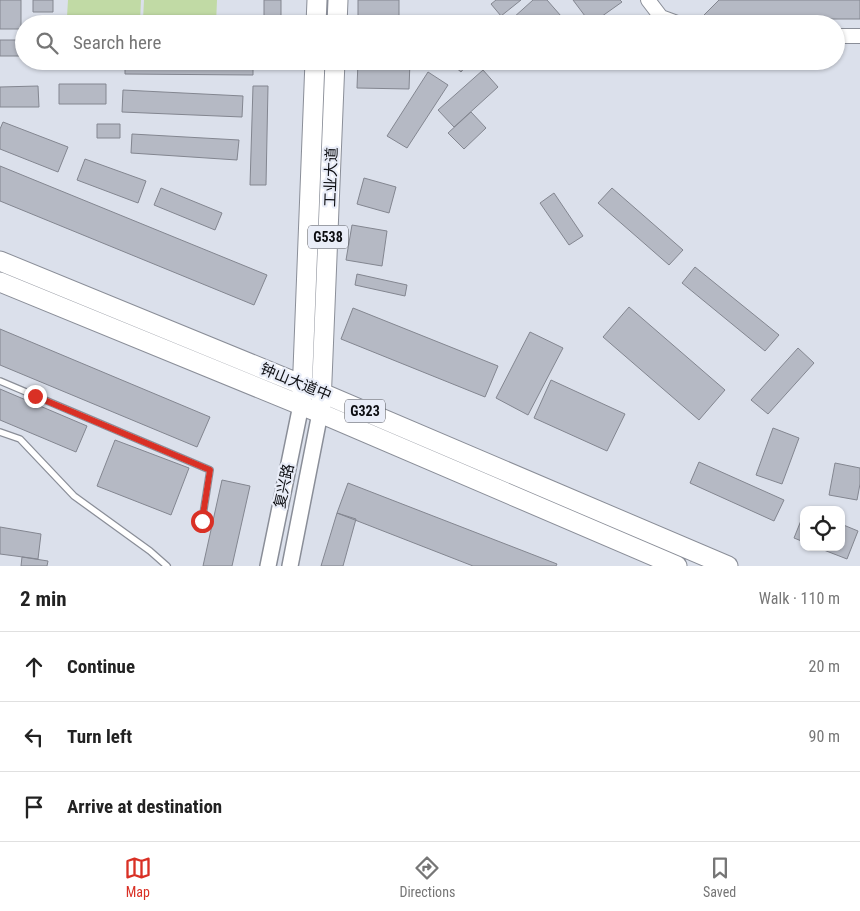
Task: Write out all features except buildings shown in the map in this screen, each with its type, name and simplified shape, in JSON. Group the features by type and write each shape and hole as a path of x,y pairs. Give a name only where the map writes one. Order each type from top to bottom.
{"highway":[{"path":"316,15 317,0"},
{"path":"337,15 338,0"},
{"name":"工业大道","path":"301,405 315,70"},
{"name":"工业大道","path":"320,412 335,70"},
{"name":"钟山大道中","path":"0,261 302,384 728,566"},
{"name":"钟山大道中","path":"0,282 320,412 677,566"}],"main road":[{"name":"复兴路","path":"268,566 301,405"},
{"name":"复兴路","path":"290,566 320,412"}],"street":[{"path":"648,0 660,15"},
{"path":"845,36 860,36"}],"lane":[{"path":"0,381 210,470 202,521"},
{"path":"0,432 20,439 74,496 150,550 167,566"}],"green space":[{"path":"68,0 141,0 140,15 67,15"},
{"path":"144,0 217,0 216,15 143,15"}],"route":[{"path":"35,396 210,470 202,521"}]}
